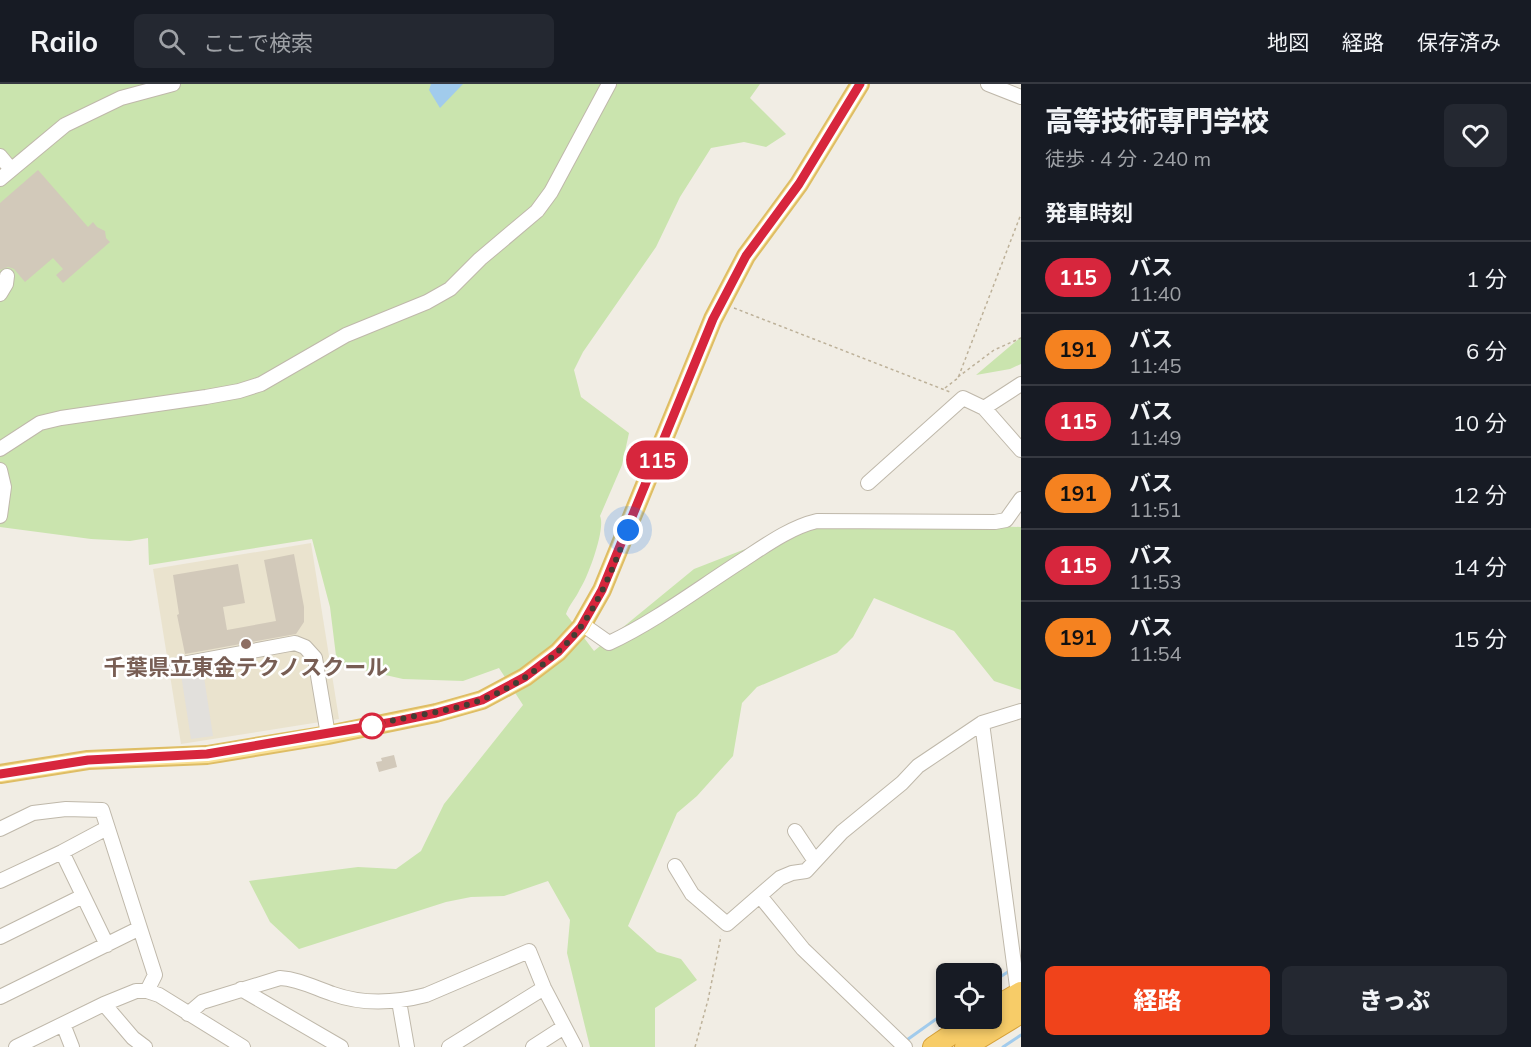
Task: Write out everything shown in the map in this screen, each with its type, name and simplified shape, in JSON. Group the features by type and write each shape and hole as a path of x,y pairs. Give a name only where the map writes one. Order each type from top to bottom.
{"highway":[{"path":"1002,1006 1020,1000"},
{"path":"967,1044 1020,1000"},
{"path":"933,1047 960,1029"}],"main road":[{"path":"0,774 88,760 207,754 328,735 436,713 482,700 525,677 558,652 582,624 602,590 713,319 746,256 799,184 860,84"}],"street":[{"path":"0,179 10,168 65,125 94,109 121,98 173,84"},
{"path":"0,449 40,423 206,397 261,384 346,335 427,302 450,289 480,259 537,212 551,192 609,84"},
{"path":"988,84 1021,97"},
{"path":"0,156 10,168"},
{"path":"0,294 6,284 7,276"},
{"path":"984,408 1021,384"},
{"path":"868,483 963,398 984,408 1018,441"},
{"path":"0,470 4,487 0,516"},
{"path":"582,624 609,643 634,631 761,548 806,524 817,521 995,522 1006,520 1021,499"},
{"path":"177,665 295,643 305,646 315,658 328,735"},
{"path":"675,866 692,894 727,924 780,878 806,871 842,832 902,783 918,766 982,723 1021,711"},
{"path":"982,723 1020,1000"},
{"path":"0,829 33,813 66,809 102,810 155,975 147,991"},
{"path":"0,881 107,828"},
{"path":"795,831 815,861"},
{"path":"62,852 107,945"},
{"path":"760,896 803,949 905,1047"},
{"path":"0,937 83,897"},
{"path":"0,997 140,928"},
{"path":"188,1014 202,1002 280,978 292,979 336,995 363,1001 381,1003 399,1001 426,995 529,951 544,988 575,1047"},
{"path":"452,1046 544,988"},
{"path":"241,989 342,1047"},
{"path":"17,1047 104,1004 136,991 147,991 159,995 243,1047"},
{"path":"399,1001 406,1047"},
{"path":"104,1004 133,1038 145,1047"},
{"path":"63,1024 72,1047"},
{"path":"533,1047 564,1027"}],"path":[{"path":"957,378 1021,214"},
{"path":"722,303 963,398"},
{"path":"944,389 994,351 1021,338"},
{"path":"695,1047 708,1000 720,938 727,924"}],"shaded area":[{"name":"千葉県立東金テクノスクール","path":"311,543 339,719 181,744 153,569"},
{"path":"202,664 213,736 191,739 180,668"}],"green space":[{"path":"0,84 760,84 750,98 786,134 766,147 744,142 711,148 680,197 656,247 583,352 574,370 581,397 629,433 622,465 600,516 601,531 591,564 566,614 594,651 694,569 817,521 1021,527 1021,690 994,681 954,631 874,598 853,637 837,653 757,687 742,703 733,756 697,796 677,813 628,926 657,952 681,959 697,980 655,1008 655,1047 590,1047 567,953 570,920 548,881 504,896 471,897 446,902 299,949 270,922 249,881 358,867 396,869 421,851 444,804 523,705 499,668 463,681 403,679 337,664 330,607 312,539 149,565 148,538 130,541 91,539 0,527"},
{"path":"1021,337 1021,364 1010,369 976,375"}],"water":[{"path":"431,84 463,84 440,108 429,90"}],"building":[{"path":"38,170 88,227 93,222 105,231 106,238 110,242 63,283 56,275 63,269 53,258 25,282 14,269 8,267 0,270 0,203"},
{"path":"294,554 304,607 304,622 296,634 185,654 177,615 179,614 173,575 238,564 245,603 223,607 227,630 276,621 264,560"},
{"path":"394,755 397,767 379,772 376,762 382,761 381,758"}],"waterway":[{"path":"1002,976 1011,970"},
{"path":"904,1042 936,1019"},
{"path":"1003,1047 1021,1035"}],"bus line":[{"name":"115","path":"0,774 88,760 207,754 328,735 436,713 482,700 525,677 558,652 581,627 602,590 713,319 746,256 799,184 860,84"}],"place":[{"name":"千葉県立東金テクノスクール","path":"246,644"}],"route":[{"path":"372,726 436,713 482,700 525,677 558,652 581,627 602,590 628,530"}]}
